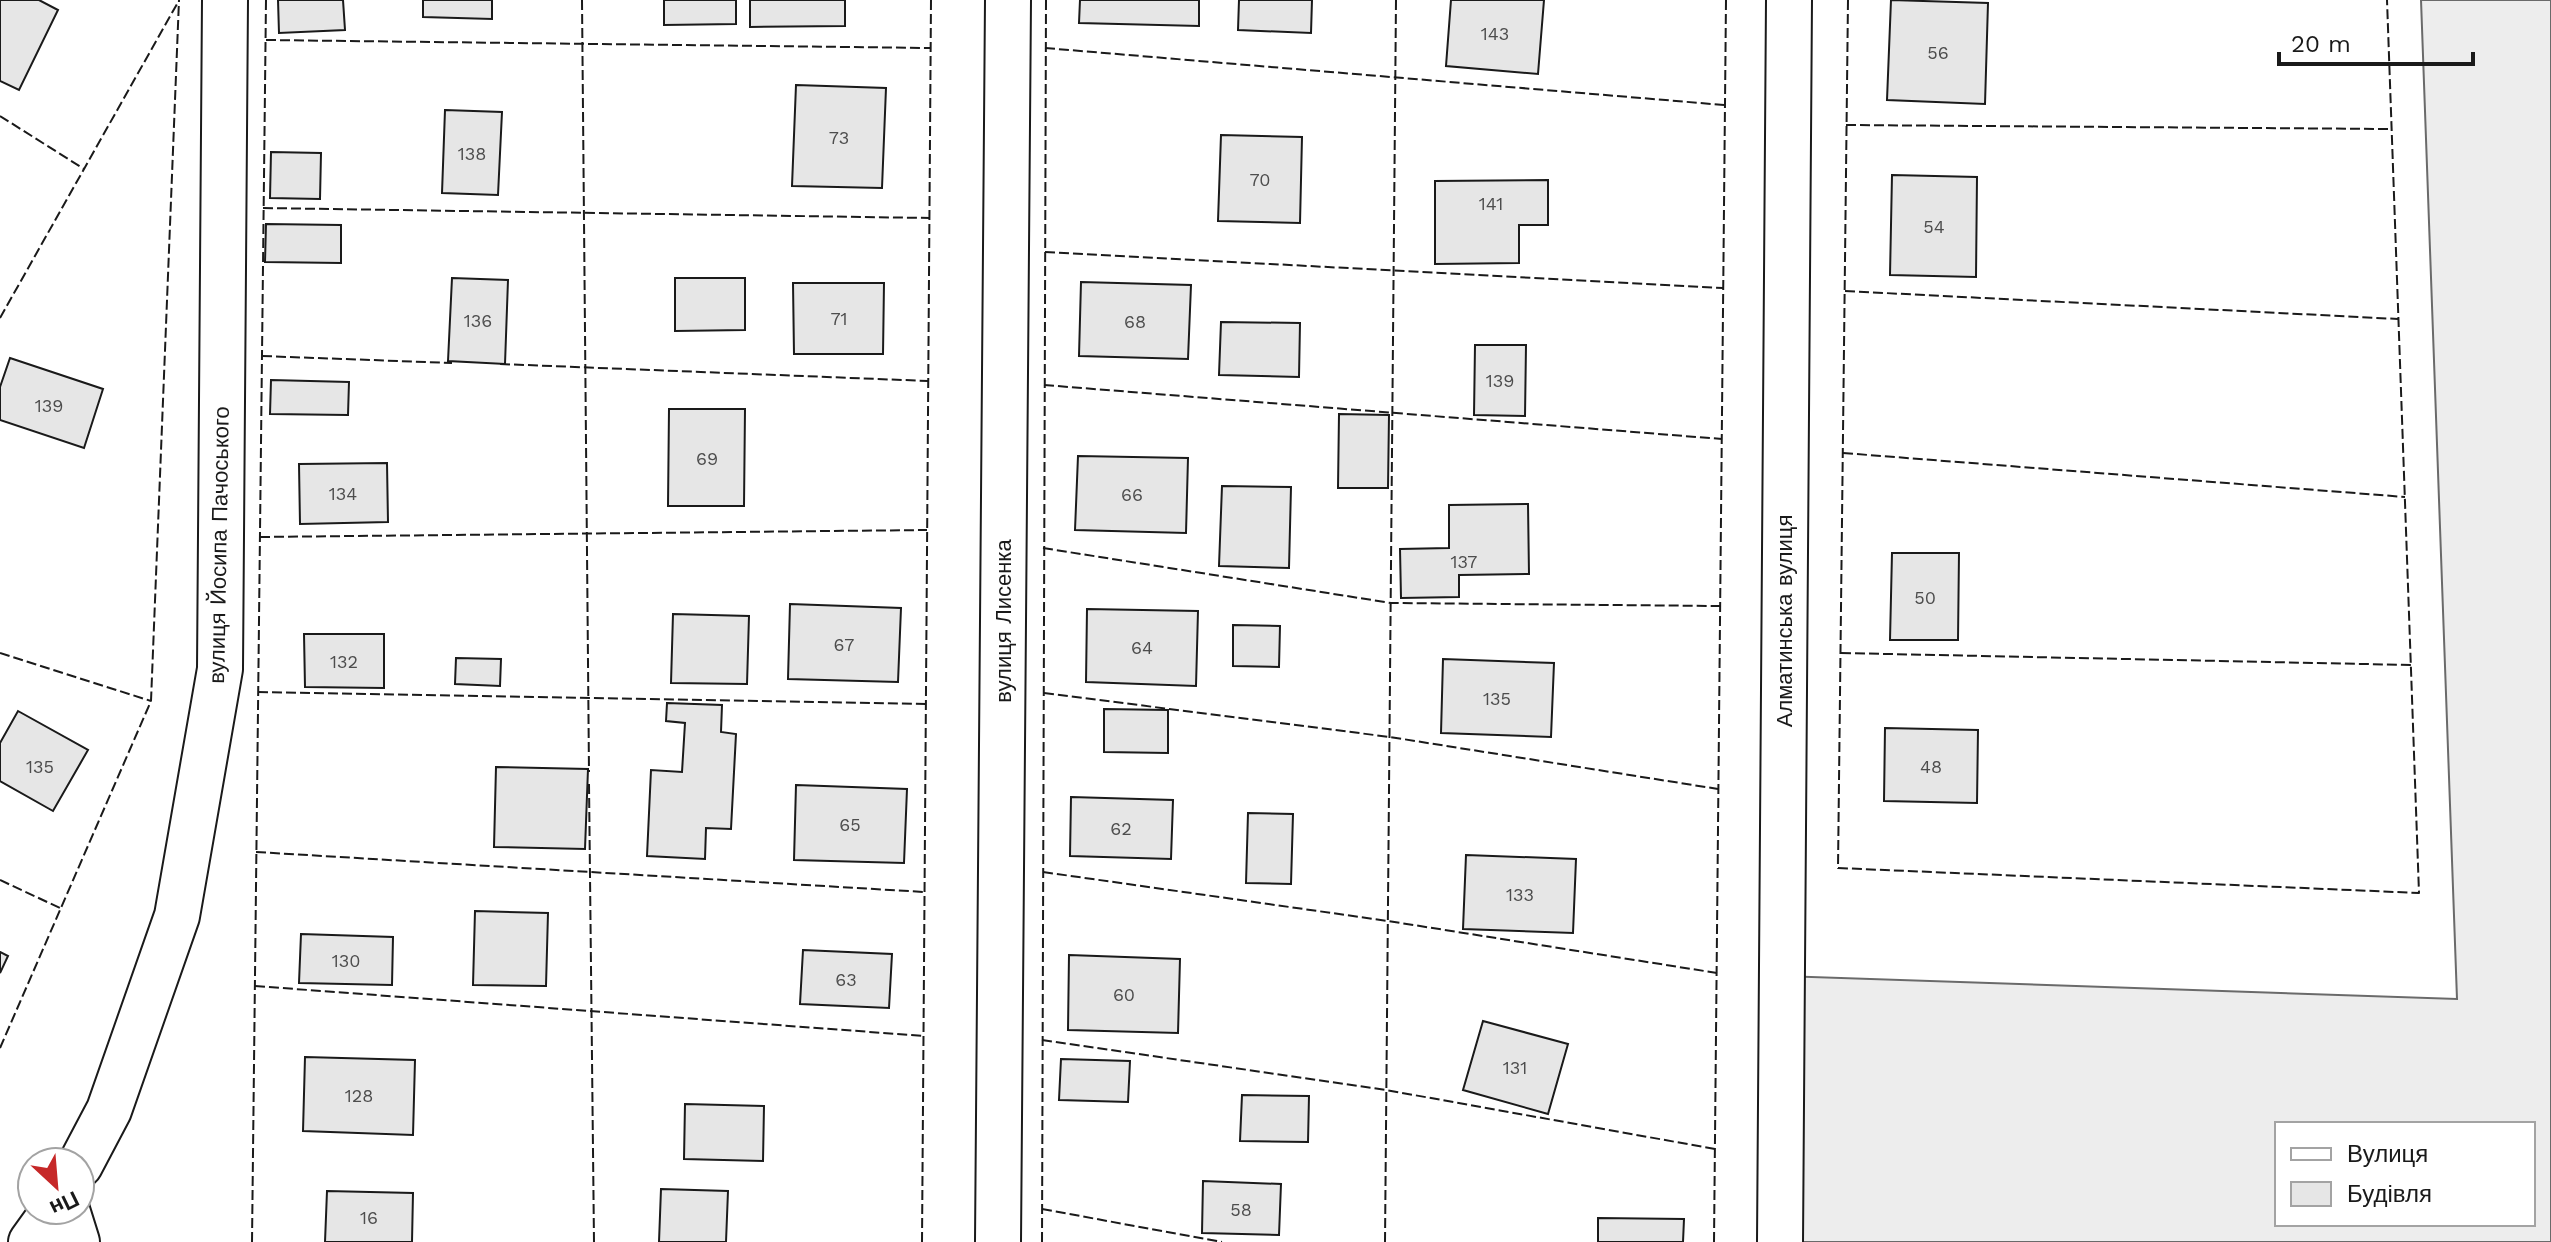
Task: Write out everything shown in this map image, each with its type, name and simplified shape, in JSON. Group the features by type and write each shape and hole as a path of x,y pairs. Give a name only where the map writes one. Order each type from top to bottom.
{"street":[{"name":"вулиця Йосипа Пачоського","path":"90,1146 109,1110 177,916 220,669 225,0"},
{"name":"вулиця Лисенка","path":"998,1242 1008,0"},
{"name":"Алматинська вулиця","path":"1780,1242 1789,0"}],"shaded area":[{"path":"2421,0 2551,0 2551,1242 1780,1242 1782,976 2457,999"}],"building":[{"path":"0,0 39,0 58,10 19,90 0,81"},
{"path":"278,0 343,0 345,30 279,33"},
{"path":"423,0 492,0 492,19 423,17"},
{"path":"664,0 736,0 736,24 664,25"},
{"path":"750,0 845,0 845,26 750,27"},
{"path":"1080,0 1199,0 1199,26 1079,23"},
{"path":"1239,0 1312,0 1311,33 1238,30"},
{"path":"1451,0 1544,0 1538,74 1446,66"},
{"path":"1891,0 1988,3 1985,104 1887,100"},
{"path":"796,85 886,88 882,188 792,186"},
{"path":"445,110 502,112 498,195 442,193"},
{"path":"1221,135 1302,137 1300,223 1218,221"},
{"path":"271,152 321,153 320,199 270,198"},
{"path":"1892,175 1977,177 1976,277 1890,275"},
{"path":"1548,180 1548,225 1519,225 1519,263 1435,264 1435,181"},
{"path":"266,224 341,225 341,263 265,262"},
{"path":"452,278 508,280 505,364 448,361"},
{"path":"675,278 745,278 745,330 675,331"},
{"path":"1081,282 1191,285 1188,359 1079,356"},
{"path":"793,283 884,283 883,354 794,354"},
{"path":"1221,322 1300,323 1299,377 1219,375"},
{"path":"1475,345 1526,345 1525,416 1474,415"},
{"path":"10,358 103,389 84,448 0,420 0,387"},
{"path":"271,380 349,382 348,415 270,414"},
{"path":"669,409 745,409 744,506 668,506"},
{"path":"1339,414 1389,415 1388,488 1338,488"},
{"path":"1078,456 1188,458 1186,533 1075,530"},
{"path":"387,463 388,522 300,524 299,464"},
{"path":"1222,486 1291,487 1289,568 1219,566"},
{"path":"1528,504 1529,574 1459,575 1459,597 1401,598 1400,549 1449,548 1449,505"},
{"path":"1892,553 1959,553 1958,640 1890,640"},
{"path":"790,604 901,608 898,682 788,679"},
{"path":"1087,609 1198,611 1196,686 1086,682"},
{"path":"673,614 749,616 747,684 671,683"},
{"path":"1233,625 1280,626 1279,667 1233,666"},
{"path":"304,634 384,634 384,688 305,687"},
{"path":"456,658 501,659 500,686 455,684"},
{"path":"1443,659 1554,663 1551,737 1441,733"},
{"path":"667,703 722,705 721,732 736,734 731,829 706,828 705,859 647,856 651,770 682,772 685,723 666,721"},
{"path":"1104,709 1168,710 1168,753 1104,752"},
{"path":"18,711 88,750 53,811 0,781 0,743"},
{"path":"1885,728 1978,730 1977,803 1884,801"},
{"path":"496,767 588,769 585,849 494,847"},
{"path":"796,785 907,789 904,863 794,860"},
{"path":"1071,797 1173,800 1171,859 1070,856"},
{"path":"1248,813 1293,814 1291,884 1246,883"},
{"path":"1466,855 1576,859 1573,933 1463,929"},
{"path":"475,911 548,913 546,986 473,985"},
{"path":"301,934 393,937 392,985 299,983"},
{"path":"803,950 892,954 889,1008 800,1004"},
{"path":"0,952 8,956 0,973"},
{"path":"1069,955 1180,959 1178,1033 1068,1030"},
{"path":"1483,1021 1568,1044 1548,1114 1463,1090"},
{"path":"305,1057 415,1060 413,1135 303,1131"},
{"path":"1061,1059 1130,1061 1128,1102 1059,1100"},
{"path":"1242,1095 1309,1096 1308,1142 1240,1141"},
{"path":"685,1104 764,1106 763,1161 684,1159"},
{"path":"1203,1181 1281,1184 1279,1235 1202,1233"},
{"path":"661,1189 728,1191 726,1242 659,1242"},
{"path":"327,1191 413,1193 412,1242 325,1242"},
{"path":"1598,1218 1684,1219 1683,1242 1598,1242"}],"fence":[{"path":"0,1048 151,701 179,0"},
{"path":"252,1242 266,0"},
{"path":"582,0 589,772"},
{"path":"922,1242 931,0"},
{"path":"1042,1242 1046,0"},
{"path":"1385,1242 1396,0"},
{"path":"1714,1242 1726,0"},
{"path":"1848,0 1838,868 2419,893 2387,0"},
{"path":"0,318 177,4"},
{"path":"266,40 930,48"},
{"path":"1045,48 1724,105"},
{"path":"0,116 84,169"},
{"path":"1846,125 2391,129"},
{"path":"263,208 930,218"},
{"path":"1045,252 1723,288"},
{"path":"1845,291 2398,319"},
{"path":"262,356 452,363"},
{"path":"500,364 928,381"},
{"path":"1044,385 1722,439"},
{"path":"1843,453 2405,497"},
{"path":"260,537 927,530"},
{"path":"1043,548 1391,603 1720,606"},
{"path":"0,653 151,701"},
{"path":"1841,653 2411,665"},
{"path":"258,692 926,704"},
{"path":"1044,693 1390,737 1718,789"},
{"path":"589,784 594,1242"},
{"path":"256,852 924,892"},
{"path":"1043,872 1388,921 1717,973"},
{"path":"0,880 60,908"},
{"path":"255,986 924,1036"},
{"path":"1042,1040 1386,1090 1715,1149"},
{"path":"1042,1209 1222,1242"}]}
